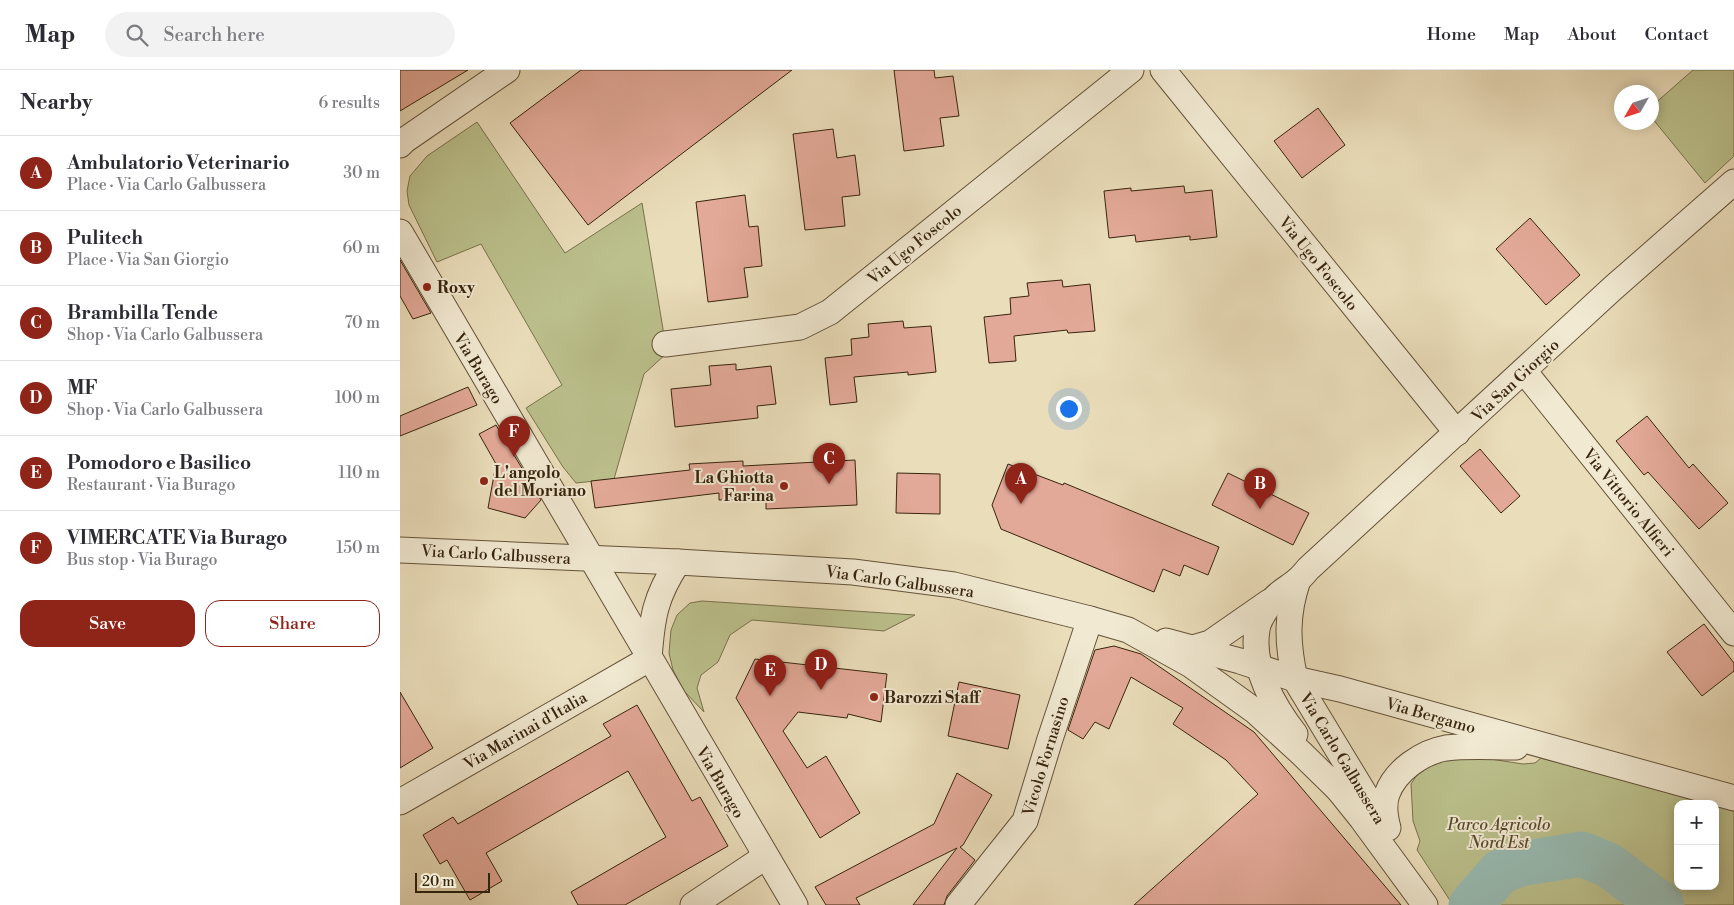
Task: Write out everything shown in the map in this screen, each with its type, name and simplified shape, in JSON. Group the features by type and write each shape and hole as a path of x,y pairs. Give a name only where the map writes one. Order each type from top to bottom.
{"street":[{"name":"Via Ugo Foscolo","path":"665,344 800,327 830,312 1131,70"},
{"name":"Via Ugo Foscolo","path":"1163,70 1457,433"},
{"path":"400,145 501,72"},
{"name":"Via San Giorgio","path":"1193,648 1210,643 1298,580 1613,288 1734,182"},
{"name":"Via Burago","path":"400,232 794,905"},
{"name":"Via Vittorio Alfieri","path":"1524,371 1734,634"},
{"name":"Via Carlo Galbussera","path":"400,550 853,572 954,585 1090,619 1128,630 1191,665 1255,711 1340,791"},
{"path":"649,659 651,624 655,607 665,581 678,562"},
{"name":"Via San Giorgio","path":"1295,679 1289,655 1288,635 1290,607 1298,580"},
{"name":"Via San Giorgio","path":"1260,667 1257,651 1257,629 1263,615 1275,598"},
{"name":"Vicolo Fornasino","path":"958,905 1025,821 1090,619"},
{"name":"Via Bergamo","path":"1128,630 1260,667 1295,679 1340,689 1734,798"},
{"name":"Via Marinai d'Italia","path":"400,802 649,659"},
{"name":"Via Carlo Galbussera","path":"1260,667 1275,705 1291,730 1340,791 1426,905"},
{"name":"Via Carlo Galbussera","path":"1295,679 1391,838 1426,905"},
{"name":"Via Carlo Galbussera","path":"1391,838 1385,816 1386,796 1397,777 1418,760 1428,754 1446,748 1544,746"},
{"path":"693,905 765,857"}],"green space":[{"path":"1693,70 1734,70 1734,156 1705,183 1659,127 1659,100"},
{"path":"477,122 565,253 642,203 667,353 644,374 614,479 576,483 563,467 526,408 562,385 481,244 437,262 409,205 407,191 410,176 427,156"},
{"path":"702,601 915,615 884,631 752,620 730,635 718,662 701,675 697,688 704,712 684,691 673,670 669,653 671,630 677,615 690,603"},
{"name":"Parco Agricolo Nord Est","path":"1464,755 1523,764 1535,763 1541,758 1695,800 1674,800 1674,890 1719,890 1719,806 1734,810 1734,905 1453,905 1417,850 1420,841 1413,821 1411,784 1417,775 1433,762"}],"building":[{"path":"400,70 468,70 400,111"},
{"path":"581,70 792,70 588,225 510,123"},
{"path":"894,70 934,70 935,78 953,76 959,116 940,118 944,146 904,151"},
{"path":"1318,108 1345,145 1302,178 1274,141"},
{"path":"833,129 837,158 855,155 860,195 842,197 845,226 805,230 793,134"},
{"path":"1184,186 1185,193 1212,190 1217,237 1190,240 1190,236 1136,242 1135,235 1109,238 1104,191 1131,188 1131,191"},
{"path":"745,195 749,227 758,226 762,266 744,268 748,297 708,302 696,202"},
{"path":"1530,218 1580,275 1546,305 1496,249"},
{"path":"400,260 431,313 413,319 400,296"},
{"path":"1062,280 1063,287 1090,284 1095,331 1068,333 1067,330 1014,336 1016,361 989,363 984,317 1011,314 1010,298 1029,296 1027,283"},
{"path":"903,321 904,328 931,326 936,372 908,375 908,372 854,377 857,402 830,405 825,358 852,355 851,339 869,337 868,324"},
{"path":"736,364 736,370 771,366 776,404 757,406 758,418 675,427 671,389 711,385 709,366"},
{"path":"468,387 477,405 400,436 400,416"},
{"path":"1647,416 1689,468 1693,464 1728,503 1699,529 1648,472 1644,475 1616,441"},
{"path":"496,425 541,500 525,518 488,508 496,464 479,434"},
{"path":"1480,449 1520,496 1501,513 1460,466"},
{"path":"855,460 857,505 766,509 766,498 719,500 719,493 595,508 591,481 690,470 689,464 743,461 743,466"},
{"path":"1008,464 1063,485 1064,483 1219,547 1208,575 1184,565 1180,576 1163,569 1154,592 1001,529 992,505"},
{"path":"897,473 940,474 940,514 896,513"},
{"path":"1228,473 1309,513 1293,545 1212,505"},
{"path":"1704,624 1734,663 1734,671 1702,696 1667,652"},
{"path":"1114,646 1141,654 1254,732 1401,905 1134,905 1258,794 1226,760 1173,724 1183,708 1131,677 1109,729 1095,722 1083,739 1068,730 1095,650"},
{"path":"755,659 887,674 881,722 848,714 847,718 798,712 783,731 807,768 826,756 860,813 820,838 736,698"},
{"path":"959,682 1020,695 1008,749 948,736"},
{"path":"400,692 433,748 400,768"},
{"path":"637,705 692,801 700,797 728,846 625,905 578,905 571,892 666,837 628,771 486,853 502,881 470,900 447,860 440,864 423,835 453,817 458,824 611,736 603,724"},
{"path":"957,773 992,795 963,845 960,847 975,860 947,896 944,905 913,905 957,848 856,898 860,905 826,905 815,887 934,824"}],"waterway":[{"path":"1471,905 1500,872 1520,864 1582,854 1610,866 1662,905"}],"place":[{"name":"Roxy","path":"427,287"},
{"name":"VIMERCATE Via Burago","path":"514,457"},
{"name":"L'angolo del Moriano","path":"484,481"},
{"name":"Brambilla Tende","path":"829,484"},
{"name":"La Ghiotta Farina","path":"784,486"},
{"name":"Ambulatorio Veterinario","path":"1021,504"},
{"name":"Pulitech","path":"1260,509"},
{"name":"MF","path":"821,690"},
{"name":"Pomodoro e Basilico","path":"770,696"},
{"name":"Barozzi Staff","path":"874,697"}]}
